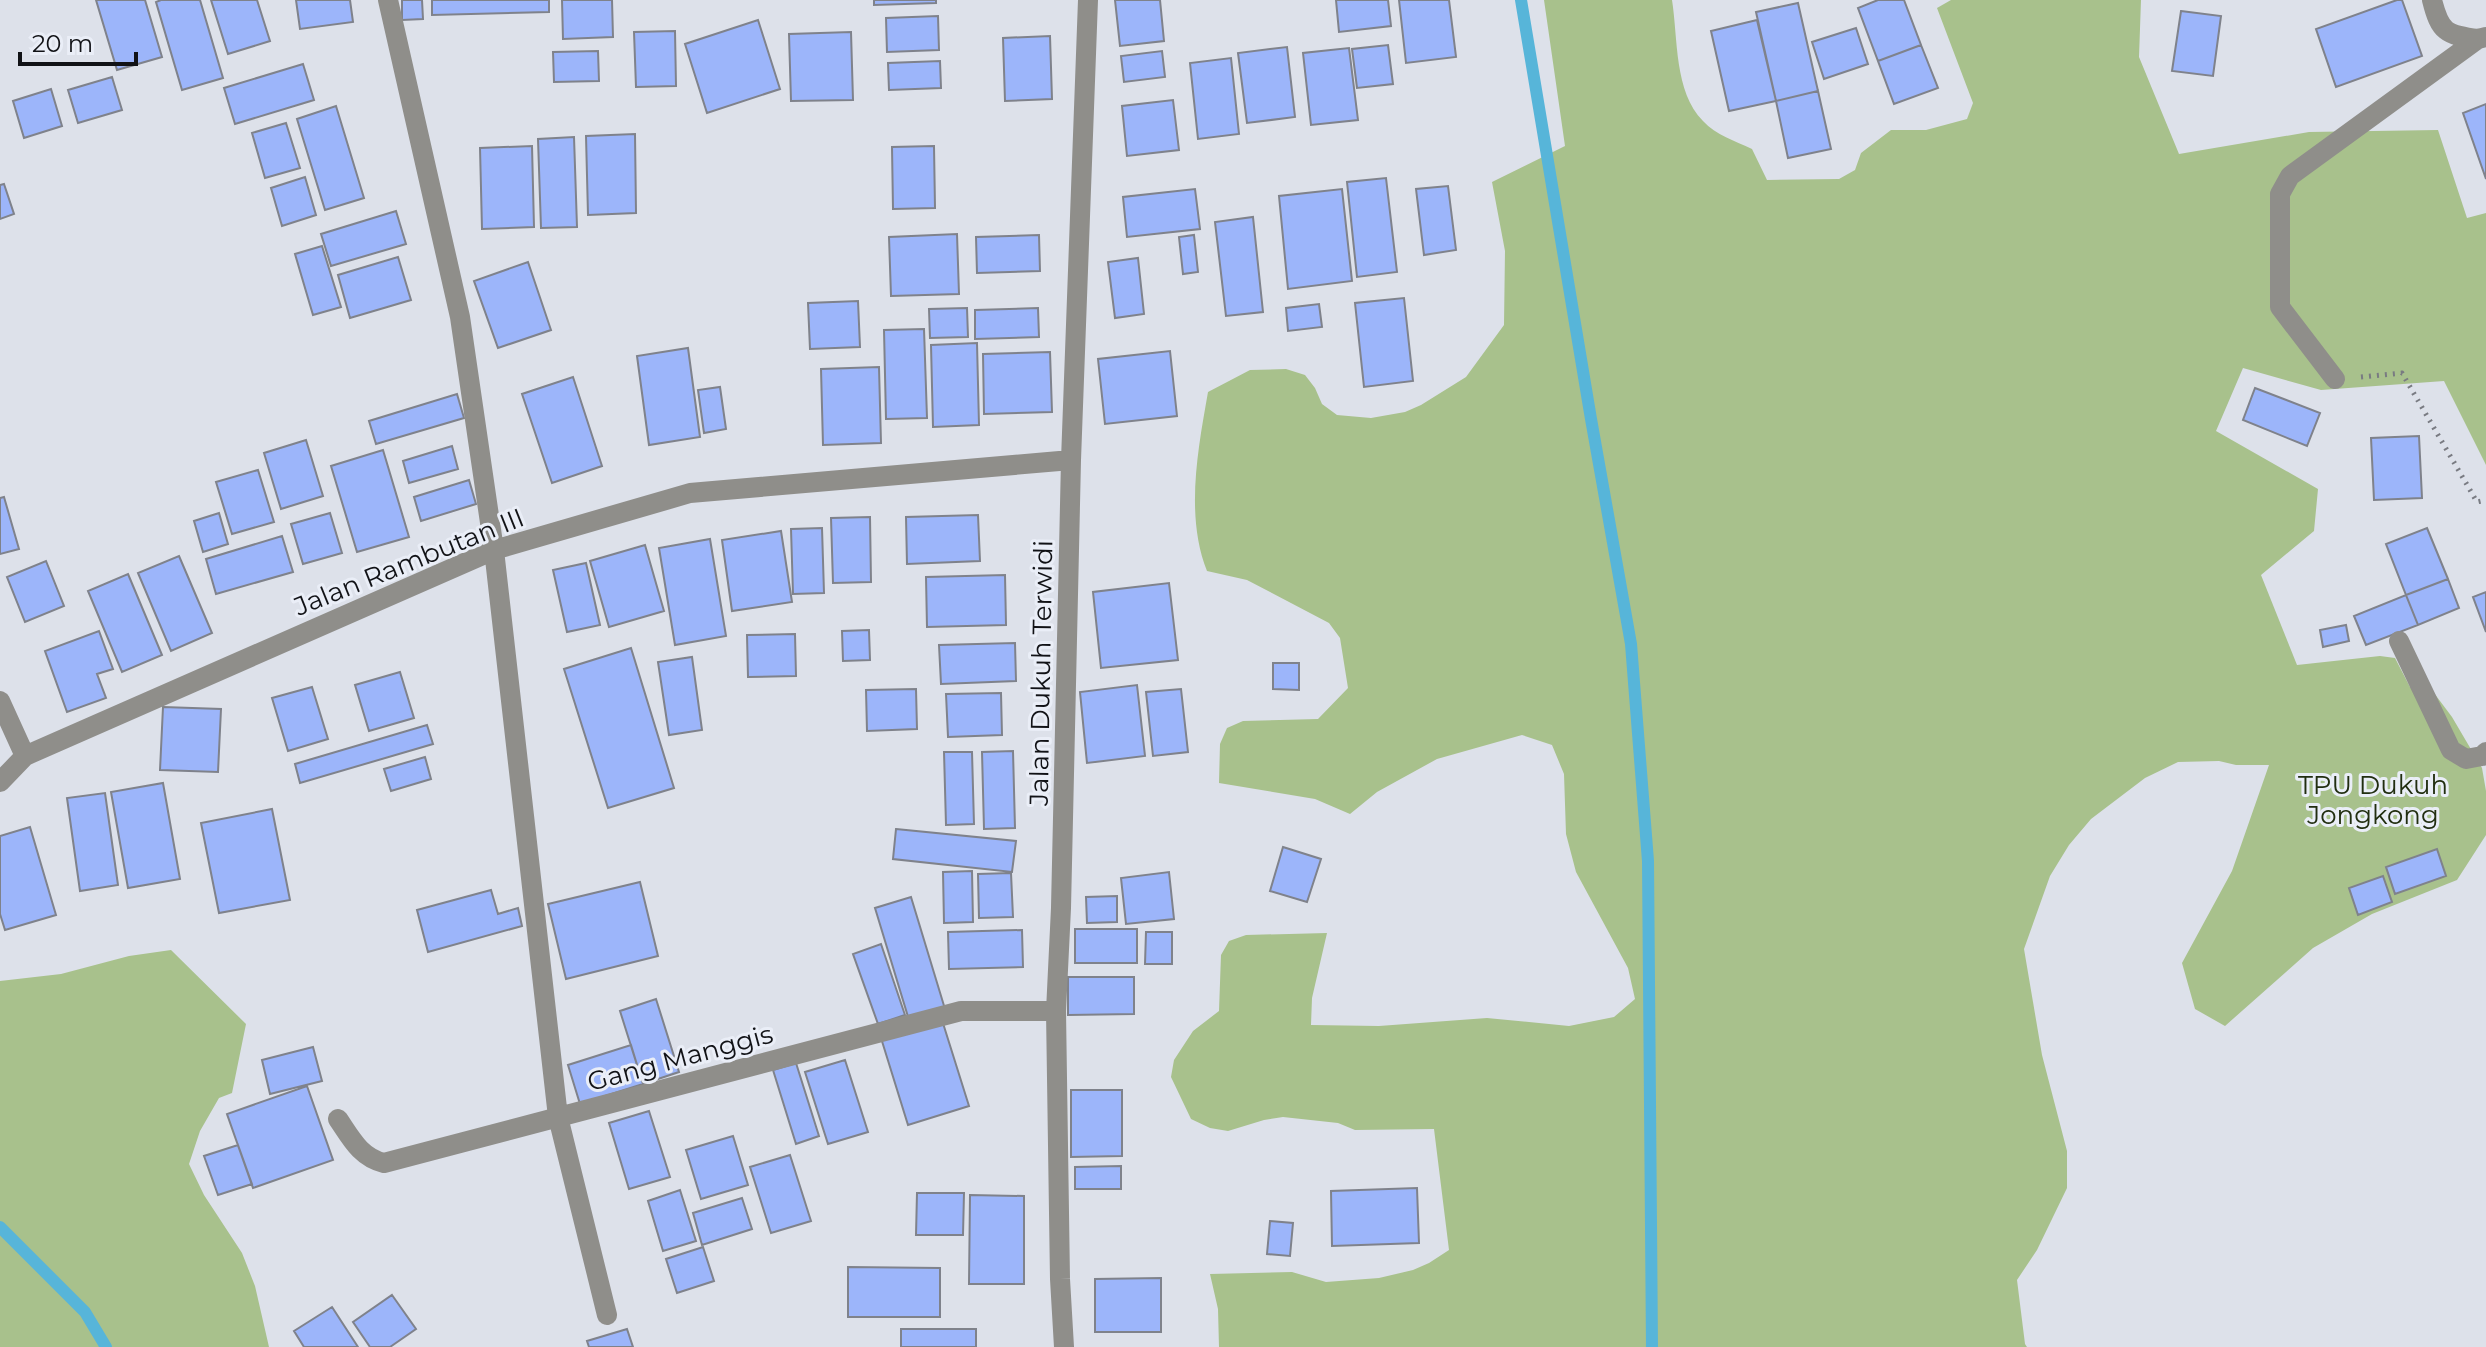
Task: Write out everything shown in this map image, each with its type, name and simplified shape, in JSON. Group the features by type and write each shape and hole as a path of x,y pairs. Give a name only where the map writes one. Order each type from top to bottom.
{"street":[{"path":"388,0 460,317 494,550 558,1117 607,1315"},
{"name":"Jalan Dukuh Terwidi","path":"1064,1347 1056,1011 1071,460 1088,0"},
{"path":"2432,0 2441,27 2454,36 2482,38"},
{"path":"2335,379 2280,307 2280,194 2290,176 2482,38"},
{"name":"Jalan Rambutan III","path":"25,756 494,550 690,493 1071,460"},
{"path":"2399,641 2451,750 2466,759 2482,756 2486,752"},
{"path":"0,701 25,756 0,782"},
{"name":"Gang Manggis","path":"338,1119 359,1151 384,1163 961,1011 1056,1011"}],"path":[{"path":"2335,379 2402,373 2477,502 2486,500"}],"green space":[{"name":"TPU Dukuh Jongkong","path":"1544,0 1672,0 1682,80 1694,109 1714,130 1752,149 1767,180 1839,179 1855,170 1861,153 1891,130 1926,130 1967,119 1973,103 1937,8 1951,0 2141,0 2139,57 2179,154 2309,132 2438,130 2467,218 2486,213 2486,465 2444,381 2321,390 2243,368 2216,431 2318,489 2314,531 2261,575 2297,665 2380,656 2395,658 2410,687 2434,693 2482,768 2486,791 2486,835 2457,880 2372,914 2313,948 2225,1026 2195,1009 2182,963 2232,871 2269,765 2178,762 2145,778 2091,819 2069,845 2050,876 2024,949 2042,1055 2067,1151 2067,1188 2037,1250 2017,1280 2027,1347 1219,1347 1218,1309 1210,1274 1292,1272 1326,1282 1379,1278 1413,1270 1449,1250 1434,1129 1355,1130 1338,1123 1283,1117 1228,1131 1210,1128 1191,1119 1171,1077 1174,1060 1193,1031 1219,1011 1221,955 1229,941 1246,935 1327,933 1312,998 1311,1025 1379,1026 1487,1018 1569,1026 1614,1017 1635,999 1628,968 1576,872 1566,834 1564,774 1552,745 1522,735 1437,759 1377,792 1350,814 1315,799 1219,783 1220,744 1227,728 1243,721 1318,719 1348,688 1340,638 1329,623 1247,580 1207,571 1196,528 1195,505 1197,459 1208,392 1250,370 1286,369 1305,375 1322,404 1337,415 1371,418 1405,412 1466,377 1504,325 1505,251 1492,182 1565,146"},
{"path":"171,950 246,1024 232,1093 219,1098 200,1131 189,1164 204,1195 242,1253 255,1286 269,1347 0,1347 0,981 61,974 129,956"}],"building":[{"path":"96,0 145,0 162,57 117,70"},
{"path":"200,0 223,78 182,90 156,2"},
{"path":"211,0 257,0 270,41 228,54"},
{"path":"296,0 350,0 353,22 300,29"},
{"path":"402,0 422,0 423,19 402,20"},
{"path":"432,0 549,0 549,12 432,15"},
{"path":"562,0 612,0 613,37 563,39"},
{"path":"874,0 936,0 936,3 874,5"},
{"path":"1115,0 1160,0 1164,41 1120,46"},
{"path":"1336,0 1388,0 1391,26 1339,32"},
{"path":"1399,0 1449,0 1456,57 1406,63"},
{"path":"1878,0 1904,0 1921,45 1878,61 1858,8"},
{"path":"2402,0 2422,56 2336,87 2316,29"},
{"path":"1798,3 1818,91 1776,101 1756,12"},
{"path":"2181,11 2221,16 2213,76 2172,71"},
{"path":"938,16 939,50 887,52 886,18"},
{"path":"758,20 780,89 707,113 685,44"},
{"path":"1757,20 1776,101 1729,111 1711,31"},
{"path":"1856,28 1868,64 1824,79 1812,42"},
{"path":"675,31 676,86 636,87 634,32"},
{"path":"851,32 853,100 791,101 789,34"},
{"path":"1050,36 1052,99 1005,101 1003,38"},
{"path":"1388,45 1393,84 1357,88 1352,49"},
{"path":"1921,45 1938,88 1894,104 1878,61"},
{"path":"1287,47 1295,117 1247,123 1238,53"},
{"path":"1349,48 1358,120 1311,125 1303,53"},
{"path":"598,51 599,81 554,82 553,52"},
{"path":"1162,51 1165,77 1124,82 1121,56"},
{"path":"1231,58 1239,134 1198,139 1190,63"},
{"path":"940,61 941,88 889,90 888,63"},
{"path":"303,64 314,100 235,124 224,88"},
{"path":"112,77 122,110 78,123 68,90"},
{"path":"51,89 62,126 24,138 13,101"},
{"path":"1818,91 1831,149 1788,158 1776,101"},
{"path":"1173,100 1179,150 1127,156 1122,106"},
{"path":"2486,104 2486,179 2463,113"},
{"path":"336,106 364,198 325,210 297,119"},
{"path":"286,123 300,168 265,178 252,133"},
{"path":"635,134 636,213 588,215 586,136"},
{"path":"574,137 577,227 541,228 538,139"},
{"path":"532,146 534,227 482,229 480,148"},
{"path":"934,146 935,208 893,209 892,147"},
{"path":"305,177 316,215 282,226 271,188"},
{"path":"1386,178 1397,272 1357,277 1347,182"},
{"path":"4,184 14,214 0,219 0,185"},
{"path":"1448,186 1456,250 1424,255 1416,189"},
{"path":"1195,189 1200,229 1127,237 1123,197"},
{"path":"1342,189 1352,281 1288,289 1279,196"},
{"path":"396,211 406,244 331,266 321,234"},
{"path":"1253,217 1263,312 1226,316 1215,222"},
{"path":"957,234 959,294 891,296 889,237"},
{"path":"1039,235 1040,271 977,273 976,237"},
{"path":"1194,235 1198,272 1183,274 1179,237"},
{"path":"322,246 341,307 313,315 295,254"},
{"path":"398,257 411,300 350,318 338,275"},
{"path":"1138,258 1144,314 1115,318 1108,262"},
{"path":"528,262 551,330 498,348 474,281"},
{"path":"1404,298 1413,381 1364,387 1355,303"},
{"path":"858,301 860,347 810,349 808,303"},
{"path":"1319,304 1322,327 1288,331 1286,308"},
{"path":"967,308 968,337 930,338 929,309"},
{"path":"1038,308 1039,337 975,339 975,310"},
{"path":"924,329 927,418 886,419 884,330"},
{"path":"977,343 979,425 933,427 931,345"},
{"path":"688,348 700,437 649,445 637,356"},
{"path":"1170,351 1177,416 1105,424 1098,359"},
{"path":"1050,352 1052,412 984,414 983,354"},
{"path":"879,367 881,443 823,445 821,369"},
{"path":"573,377 602,466 552,483 522,394"},
{"path":"720,387 726,429 704,433 698,390"},
{"path":"2255,388 2320,413 2307,446 2243,420"},
{"path":"457,394 464,418 376,444 369,421"},
{"path":"2419,436 2422,498 2374,500 2371,438"},
{"path":"306,440 323,496 281,509 264,453"},
{"path":"452,446 458,469 409,483 403,461"},
{"path":"383,450 409,537 357,552 331,466"},
{"path":"258,470 274,522 232,534 216,482"},
{"path":"469,480 476,504 421,521 414,497"},
{"path":"4,497 19,549 0,554 0,498"},
{"path":"219,513 228,544 203,552 194,521"},
{"path":"330,513 342,553 303,564 291,524"},
{"path":"978,515 980,561 907,564 906,517"},
{"path":"870,517 871,582 833,583 831,518"},
{"path":"822,528 824,593 793,594 791,529"},
{"path":"2427,528 2448,579 2406,595 2386,544"},
{"path":"781,531 792,602 732,611 722,540"},
{"path":"282,536 293,572 216,594 206,559"},
{"path":"710,539 726,636 675,645 659,548"},
{"path":"645,545 664,611 609,627 590,561"},
{"path":"179,556 212,633 171,651 138,573"},
{"path":"46,561 64,606 25,622 7,577"},
{"path":"586,563 600,625 567,632 553,570"},
{"path":"128,574 162,655 122,672 88,591"},
{"path":"1005,575 1006,625 927,627 926,577"},
{"path":"2448,579 2459,608 2418,625 2406,595"},
{"path":"1169,583 1178,660 1101,668 1093,592"},
{"path":"2486,592 2486,632 2473,597"},
{"path":"2406,595 2418,625 2366,645 2354,616"},
{"path":"2346,625 2349,641 2323,647 2320,630"},
{"path":"869,630 870,660 843,661 842,631"},
{"path":"99,631 113,669 97,674 106,698 67,712 45,651"},
{"path":"795,634 796,676 748,677 747,635"},
{"path":"1015,643 1016,681 941,684 939,645"},
{"path":"631,648 674,788 608,808 564,669"},
{"path":"692,657 702,730 669,735 658,662"},
{"path":"1273,663 1299,663 1299,690 1273,689"},
{"path":"400,672 414,718 369,731 355,685"},
{"path":"1137,685 1145,756 1087,763 1080,692"},
{"path":"312,687 328,739 288,751 272,698"},
{"path":"916,689 917,729 867,731 866,690"},
{"path":"1181,689 1188,752 1153,756 1146,692"},
{"path":"1001,693 1002,735 948,737 946,694"},
{"path":"163,707 221,709 218,772 160,770"},
{"path":"427,725 433,744 300,783 295,764"},
{"path":"1013,751 1015,828 984,829 982,752"},
{"path":"944,752 972,752 974,824 946,825"},
{"path":"425,757 431,779 391,791 384,769"},
{"path":"163,783 180,879 128,888 111,792"},
{"path":"105,793 118,885 80,891 67,798"},
{"path":"272,809 290,900 219,913 201,823"},
{"path":"30,827 56,915 5,930 0,914 0,836"},
{"path":"896,829 1016,841 1012,872 893,859"},
{"path":"1283,847 1321,859 1307,902 1270,891"},
{"path":"2437,849 2446,876 2395,894 2386,867"},
{"path":"972,871 973,922 944,923 943,872"},
{"path":"1169,872 1174,919 1126,924 1121,878"},
{"path":"1011,873 1013,917 979,918 978,874"},
{"path":"2383,876 2392,902 2358,915 2349,888"},
{"path":"640,882 658,956 566,979 548,904"},
{"path":"491,890 498,914 518,908 522,926 428,952 417,910"},
{"path":"1117,896 1117,922 1087,923 1086,897"},
{"path":"911,897 945,1009 909,1020 875,908"},
{"path":"1075,929 1137,929 1137,963 1075,963"},
{"path":"1022,930 1023,967 949,969 948,932"},
{"path":"1146,932 1172,932 1172,964 1145,964"},
{"path":"881,944 905,1015 878,1024 853,954"},
{"path":"1068,977 1134,977 1134,1014 1068,1015"},
{"path":"656,999 679,1072 643,1084 620,1011"},
{"path":"942,1020 969,1106 908,1125 881,1038"},
{"path":"631,1045 643,1084 580,1104 568,1065"},
{"path":"313,1047 322,1081 270,1094 262,1060"},
{"path":"845,1060 868,1132 828,1144 805,1072"},
{"path":"796,1063 819,1136 796,1144 773,1070"},
{"path":"307,1086 333,1160 253,1188 227,1114"},
{"path":"1071,1090 1122,1090 1122,1156 1071,1157"},
{"path":"649,1111 670,1177 629,1189 609,1123"},
{"path":"733,1136 748,1185 701,1199 686,1150"},
{"path":"238,1145 252,1184 218,1195 204,1156"},
{"path":"790,1155 811,1221 771,1233 750,1167"},
{"path":"1121,1166 1121,1189 1075,1189 1075,1167"},
{"path":"1417,1188 1419,1243 1332,1246 1331,1191"},
{"path":"680,1190 696,1241 663,1251 648,1201"},
{"path":"917,1193 964,1193 963,1235 916,1235"},
{"path":"970,1195 1024,1196 1024,1284 969,1284"},
{"path":"742,1198 752,1229 702,1245 693,1213"},
{"path":"1270,1221 1293,1223 1290,1256 1267,1254"},
{"path":"703,1247 714,1281 677,1293 666,1259"},
{"path":"848,1267 940,1268 940,1317 848,1317"},
{"path":"1161,1278 1161,1332 1095,1332 1095,1279"},
{"path":"392,1295 416,1329 390,1347 370,1347 353,1322"},
{"path":"332,1307 358,1347 304,1347 294,1331"},
{"path":"627,1329 633,1347 589,1347 587,1341"},
{"path":"901,1329 976,1329 976,1347 901,1347"}],"waterway":[{"path":"1521,0 1631,644 1648,861 1652,1347"},
{"path":"0,1227 85,1312 106,1347"}]}
